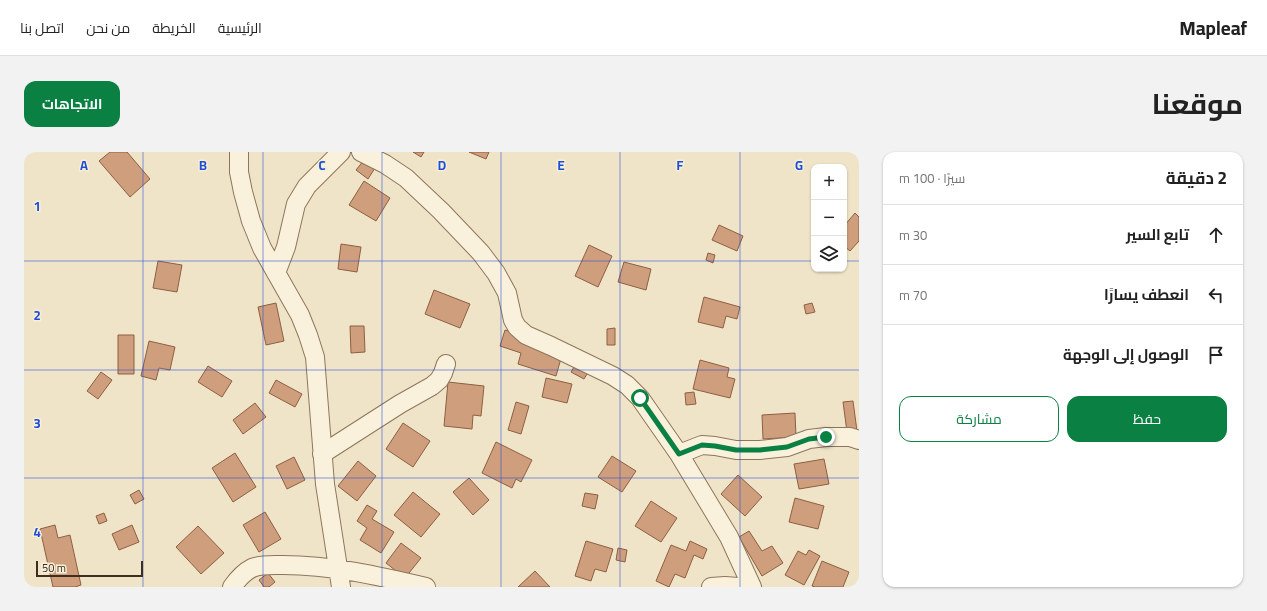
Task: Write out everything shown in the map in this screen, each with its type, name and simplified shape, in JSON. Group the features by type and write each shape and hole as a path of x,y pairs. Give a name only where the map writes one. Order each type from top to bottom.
{"street":[{"path":"239,152 243,192 251,221 262,248 300,315 315,357 324,484 342,587"},
{"path":"276,273 286,247 296,204 307,186 341,152"},
{"path":"361,152 385,164 406,178 441,211 481,253 496,273 507,293 517,327 526,335 613,376 627,385 640,398 679,454 729,537 752,587"},
{"path":"322,454 400,404 432,386 439,380 446,364"},
{"path":"679,454 702,445 736,450 760,450 787,447 809,439 826,437 850,437 859,440"},
{"path":"232,587 245,573 257,567 300,565 338,569 426,587"},
{"path":"711,587 738,587"}],"building":[{"path":"110,152 127,152 150,179 130,197 99,161"},
{"path":"413,152 424,152 421,157"},
{"path":"469,152 489,152 486,159"},
{"path":"364,160 375,168 368,179 356,170"},
{"path":"364,181 390,198 376,221 349,205"},
{"path":"855,213 859,217 859,241 850,251 847,248 847,222"},
{"path":"719,225 743,236 737,251 712,240"},
{"path":"341,244 361,247 357,272 338,269"},
{"path":"589,245 612,256 598,287 575,276"},
{"path":"708,253 715,255 713,263 706,260"},
{"path":"158,261 182,265 177,292 153,288"},
{"path":"624,262 651,269 646,290 618,282"},
{"path":"434,290 470,304 460,328 425,314"},
{"path":"704,297 740,307 737,319 726,316 723,328 698,322"},
{"path":"276,303 284,341 266,345 258,307"},
{"path":"812,303 815,312 806,314 804,305"},
{"path":"350,326 364,326 365,352 351,353"},
{"path":"615,328 615,345 607,345 607,329"},
{"path":"505,330 522,335 562,355 556,376 518,364 521,353 500,346"},
{"path":"118,335 134,335 134,374 118,374"},
{"path":"149,341 175,347 170,370 159,368 156,380 141,376"},
{"path":"700,360 729,368 727,377 735,379 730,398 693,389"},
{"path":"577,362 590,369 584,379 571,372"},
{"path":"208,366 232,381 222,397 198,382"},
{"path":"101,372 112,380 98,399 87,391"},
{"path":"546,378 572,384 567,403 542,397"},
{"path":"276,380 302,394 295,407 269,393"},
{"path":"448,382 484,386 481,416 473,415 472,429 444,426"},
{"path":"694,392 696,404 686,405 685,393"},
{"path":"853,401 857,431 847,432 843,402"},
{"path":"516,402 529,406 521,434 508,430"},
{"path":"255,403 266,417 243,434 233,420"},
{"path":"795,413 796,437 763,439 762,415"},
{"path":"403,423 430,441 413,467 386,449"},
{"path":"496,442 532,460 521,482 516,479 512,488 482,473"},
{"path":"235,453 256,487 233,502 212,468"},
{"path":"612,456 636,471 622,492 598,477"},
{"path":"294,457 305,480 287,489 276,466"},
{"path":"824,459 829,484 799,489 794,464"},
{"path":"358,461 376,476 357,501 338,486"},
{"path":"738,475 762,497 745,516 721,494"},
{"path":"469,478 489,500 473,515 453,492"},
{"path":"139,490 144,499 135,504 130,495"},
{"path":"413,492 440,514 421,537 394,515"},
{"path":"585,493 598,495 595,509 582,506"},
{"path":"795,498 824,506 818,529 789,522"},
{"path":"651,501 677,518 661,542 635,526"},
{"path":"367,505 377,511 372,519 394,532 381,553 360,540 367,528 357,521"},
{"path":"265,512 281,539 259,552 243,525"},
{"path":"104,513 107,521 99,524 96,516"},
{"path":"55,525 58,538 70,535 81,585 75,587 53,587 40,529"},
{"path":"132,525 139,542 119,550 112,534"},
{"path":"198,526 224,553 201,574 176,547"},
{"path":"749,531 762,551 772,546 783,563 762,576 739,537"},
{"path":"586,541 613,549 606,572 595,569 591,581 575,576"},
{"path":"690,541 707,549 703,559 694,555 685,578 675,574 669,587 656,581 671,545 686,551"},
{"path":"401,543 421,558 405,578 386,563"},
{"path":"618,548 627,550 625,562 616,560"},
{"path":"809,550 820,556 804,585 785,575 798,551 806,555"},
{"path":"822,561 849,572 843,587 812,586"},
{"path":"535,571 550,587 518,587"},
{"path":"268,573 275,582 269,587 264,587 259,580"}],"route":[{"path":"640,398 679,454 702,445 736,450 760,450 787,447 809,439 826,437"}]}
